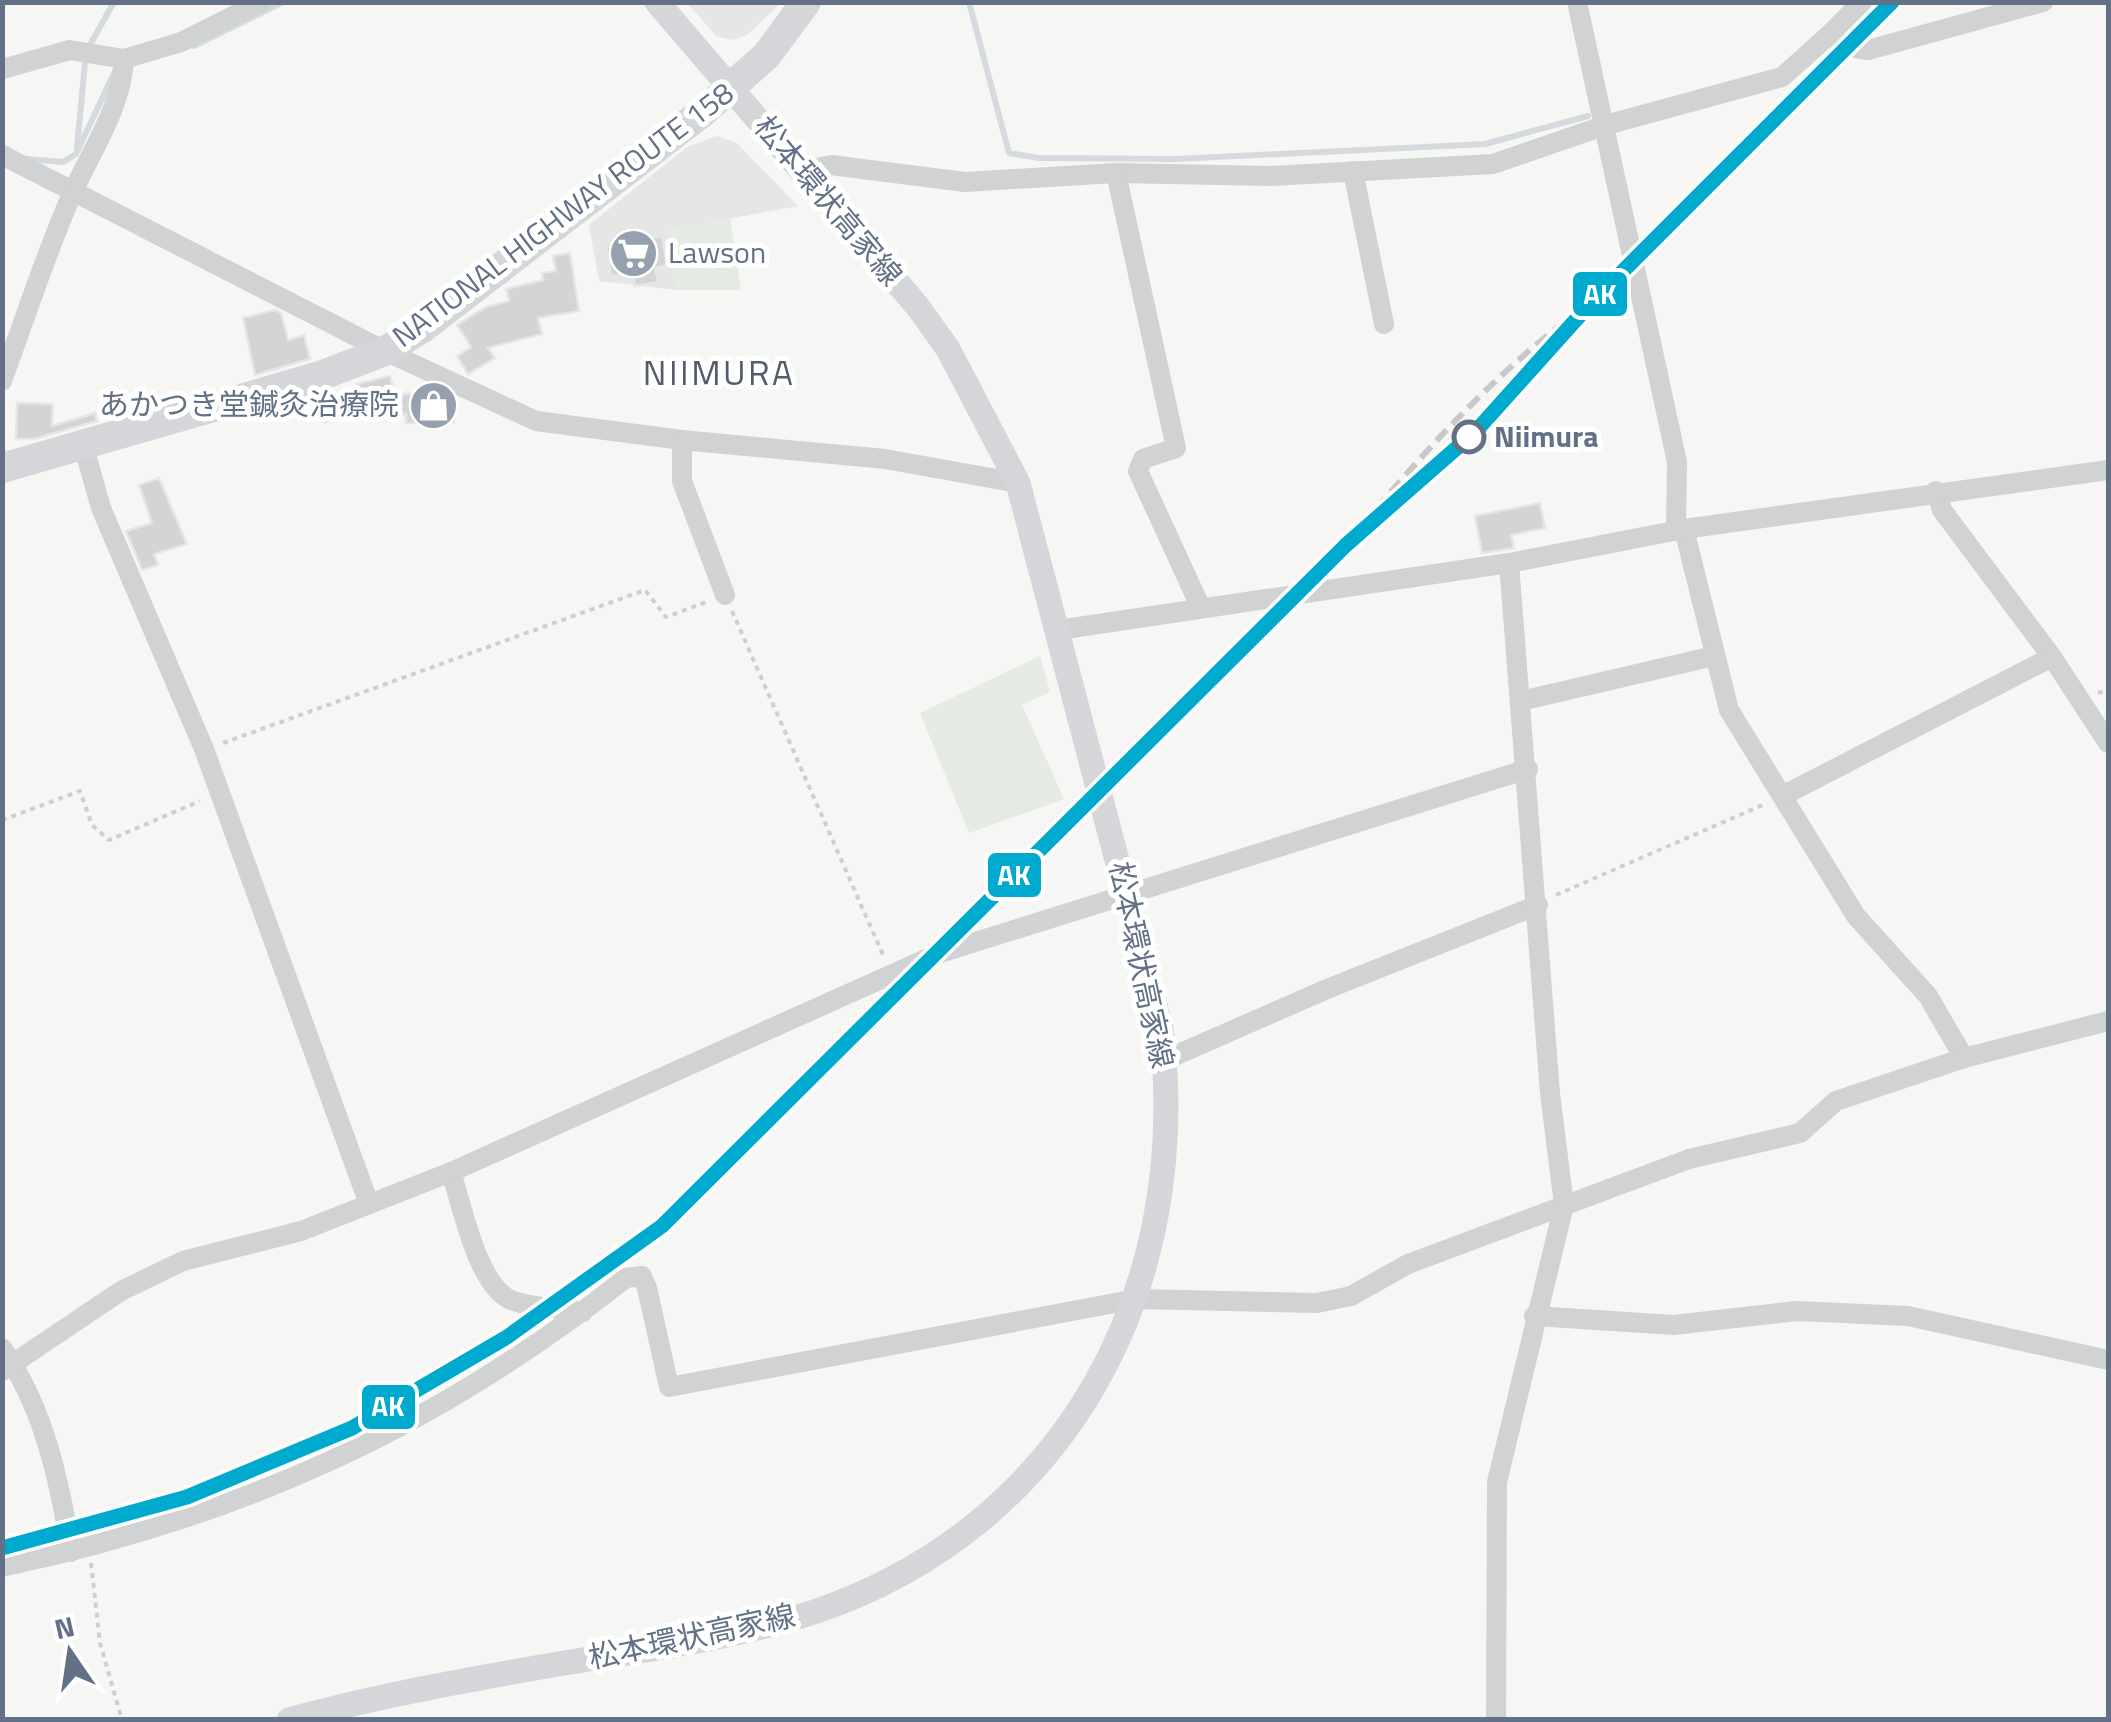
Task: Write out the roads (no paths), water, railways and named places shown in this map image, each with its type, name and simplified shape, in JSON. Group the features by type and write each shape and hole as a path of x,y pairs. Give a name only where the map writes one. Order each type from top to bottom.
{"highway":[{"name":"NATIONAL HIGHWAY ROUTE 158","path":"2,468 320,376 384,351 473,289 731,88 766,56 806,2"}],"main road":[{"name":"松本環状高家線","path":"289,1720 526,1669 764,1626 812,1613 882,1583 951,1542 1040,1458 1098,1380 1136,1299 1162,1203 1169,1114 1165,1060 1128,893 1018,483 948,349 803,171 657,2"}],"street":[{"path":"2,69 70,50 124,66 260,2"},
{"path":"1576,2 1677,462 1680,530 1729,710 1856,916 1928,996 1964,1058"},
{"path":"803,171 831,165 965,182 1116,173 1271,176 1493,164 1606,125 1782,77 1862,2"},
{"path":"1829,36 1848,47 1868,50 2043,2"},
{"path":"2,381 72,193 102,134 124,66"},
{"path":"9,160 384,351 536,420 682,440 884,459 1018,483"},
{"path":"1353,171 1384,324"},
{"path":"1116,173 1176,448 1143,459 1138,471 1200,606"},
{"path":"682,440 682,481 725,594"},
{"path":"83,444 100,508 204,750 369,1204"},
{"path":"1058,630 1509,563 1680,530 1936,491 2108,470"},
{"path":"1936,491 1942,510 2052,658 2108,743"},
{"path":"1496,1720 1498,1482 1534,1316 1564,1204 1550,1094 1528,769 1509,563"},
{"path":"1521,701 1714,656"},
{"path":"1784,796 2052,658"},
{"path":"80,1551 60,1484 6,1361 121,1291 183,1262 302,1231 451,1172 891,973 1128,893 1528,769"},
{"path":"1165,1060 1538,904"},
{"path":"2,1567 80,1551 196,1518 400,1429 518,1360 626,1278 642,1276 670,1387 1136,1299 1317,1303 1350,1296 1408,1264 1689,1158 1800,1133 1836,1101 1964,1058 2108,1020"},
{"path":"451,1172 480,1262 497,1289 508,1299 582,1312"},
{"path":"1534,1316 1674,1325 1797,1311 1908,1316 2108,1360"}],"waterway":[{"path":"77,148 86,52 114,2"},
{"path":"194,46 283,2"},
{"path":"969,2 1009,153 1039,158 1176,159 1485,144 1588,116"},
{"path":"25,159 63,162 76,154 115,71"}],"railway":[{"path":"1346,545 1491,385 1591,303"}],"place":[{"name":"Lawson","path":"633,253"},
{"name":"あかつき堂鍼灸治療院","path":"434,405"},
{"name":"Niimura","path":"1469,437"}],"district":[{"name":"NIIMURA","path":"719,373"}]}
